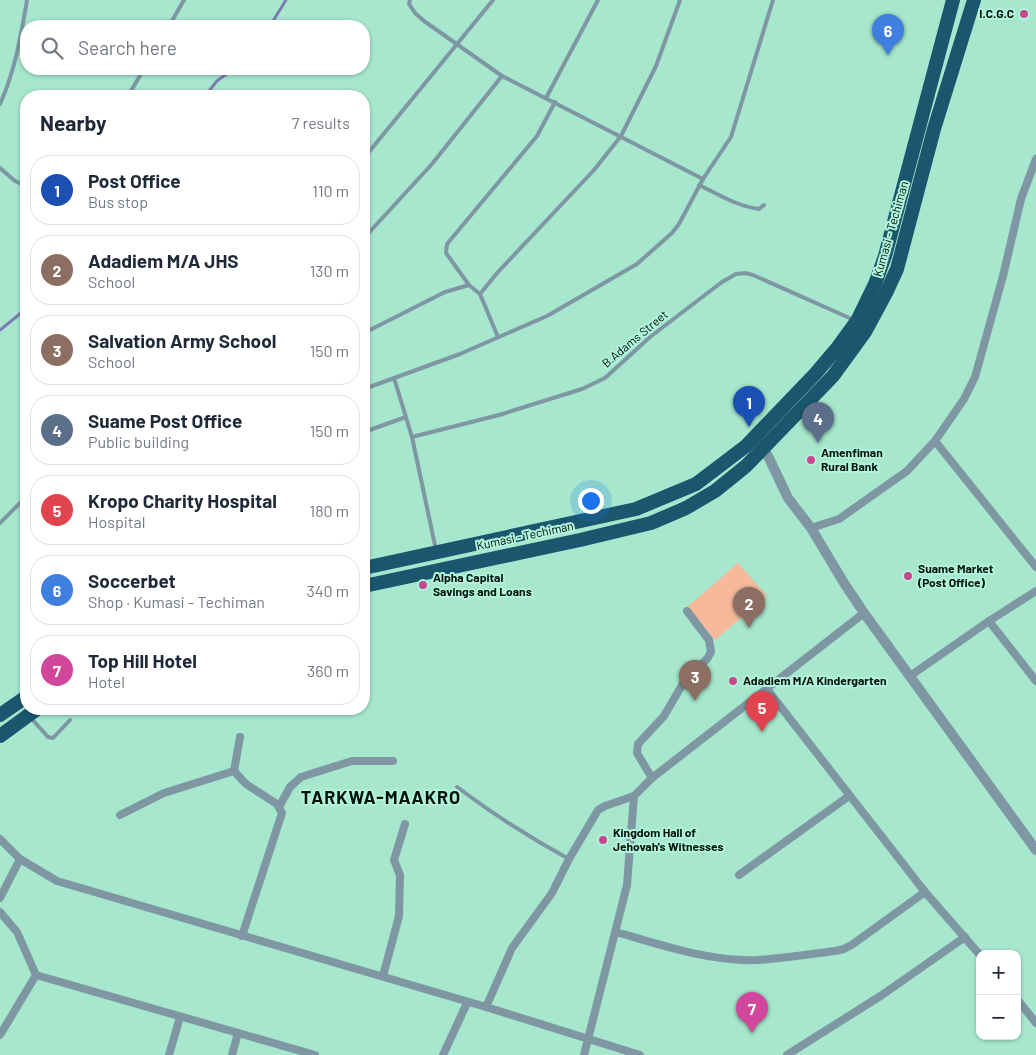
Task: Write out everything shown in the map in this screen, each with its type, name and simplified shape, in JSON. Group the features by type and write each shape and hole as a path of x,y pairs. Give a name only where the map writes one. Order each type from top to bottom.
{"highway":[{"path":"370,567 636,509 696,484 717,469 754,437 816,373 838,347 857,321 875,284 885,256 953,0"},
{"name":"Kumasi - Techiman","path":"370,585 580,540 650,523 686,508 716,491 746,466 833,376 865,332 886,294 897,269 934,129 974,0"},
{"path":"0,715 20,701"},
{"path":"0,736 29,715"}],"street":[{"path":"811,528 839,519 907,471 935,441 964,399 975,378 1003,276 1021,199 1036,159"},
{"path":"754,437 763,449 788,498 811,528 844,583 1036,850"},
{"path":"935,441 1036,567"},
{"path":"910,676 1036,591"},
{"path":"652,778 637,753 638,744 664,716 685,680 707,659 711,652 709,640 687,611"},
{"path":"486,1007 512,948 552,893 569,859 601,807 634,796 652,778 864,612"},
{"path":"989,621 1036,681"},
{"path":"766,688 925,892 976,950"},
{"path":"234,771 240,737"},
{"path":"279,807 290,787 301,777 352,761 393,761"},
{"path":"234,771 246,784 279,807 282,813 242,936"},
{"path":"120,815 164,793 234,771"},
{"path":"584,1055 627,886 634,796"},
{"path":"739,875 849,796"},
{"path":"383,976 399,916 400,876 394,860 405,824"},
{"path":"0,839 20,859 57,881 383,976 640,1055"},
{"path":"0,898 20,859"},
{"path":"616,932 678,950 744,959 759,960 835,951 853,944 925,892"},
{"path":"0,912 17,932 36,976"},
{"path":"786,1055 797,1052 965,937"},
{"path":"36,976 315,1055"},
{"path":"0,1035 36,976"},
{"path":"443,1055 467,1003"},
{"path":"1021,1004 1036,1022"},
{"path":"169,1055 180,1017"},
{"path":"232,1055 238,1033"}],"lane":[{"path":"24,20 27,0"},
{"path":"172,20 184,0"},
{"path":"410,0 409,4 415,13 502,76 703,179"},
{"path":"370,151 493,0"},
{"path":"546,98 598,0"},
{"path":"480,294 498,272 588,177 621,136 656,66 680,0"},
{"path":"370,387 460,354 547,316 637,264 672,233 679,224 699,185 731,137 773,0"},
{"path":"0,104 10,82 20,42"},
{"path":"132,90 140,75"},
{"path":"370,231 432,164 502,76"},
{"path":"498,337 480,294 469,285 446,252 447,244 537,136 555,102"},
{"path":"0,168 20,183"},
{"path":"699,185 746,207 759,209 764,205"},
{"name":"B.Adams Street","path":"412,437 499,415 594,384 616,369 650,336 722,282 736,274 745,273 753,275 857,321"},
{"path":"370,330 445,292 469,285"},
{"path":"394,378 412,437 436,552"},
{"path":"370,430 406,417"},
{"path":"0,523 20,503"},
{"path":"35,715 48,737 53,738 70,720"},
{"path":"457,787 490,812 569,859"}],"shaded area":[{"path":"738,563 767,596 715,640 687,607"}],"waterway":[{"path":"274,20 286,0"},
{"path":"210,90 225,75"},
{"path":"0,330 20,314"}],"place":[{"name":"I.C.G.C","path":"1024,14"},
{"name":"Soccerbet","path":"888,55"},
{"name":"Post Office","path":"749,427"},
{"name":"Suame Post Office","path":"818,443"},
{"name":"Amenfiman Rural Bank","path":"811,460"},
{"name":"Suame Market (Post Office)","path":"908,576"},
{"name":"Alpha Capital Savings and Loans","path":"423,585"},
{"name":"Adadiem M/A JHS","path":"749,628"},
{"name":"Adadiem M/A Kindergarten","path":"733,681"},
{"name":"Salvation Army School","path":"695,701"},
{"name":"Kropo Charity Hospital","path":"762,732"},
{"name":"Kingdom Hall of Jehovah's Witnesses","path":"603,840"},
{"name":"Top Hill Hotel","path":"752,1033"}],"district":[{"name":"TARKWA-MAAKRO","path":"381,798"}]}
